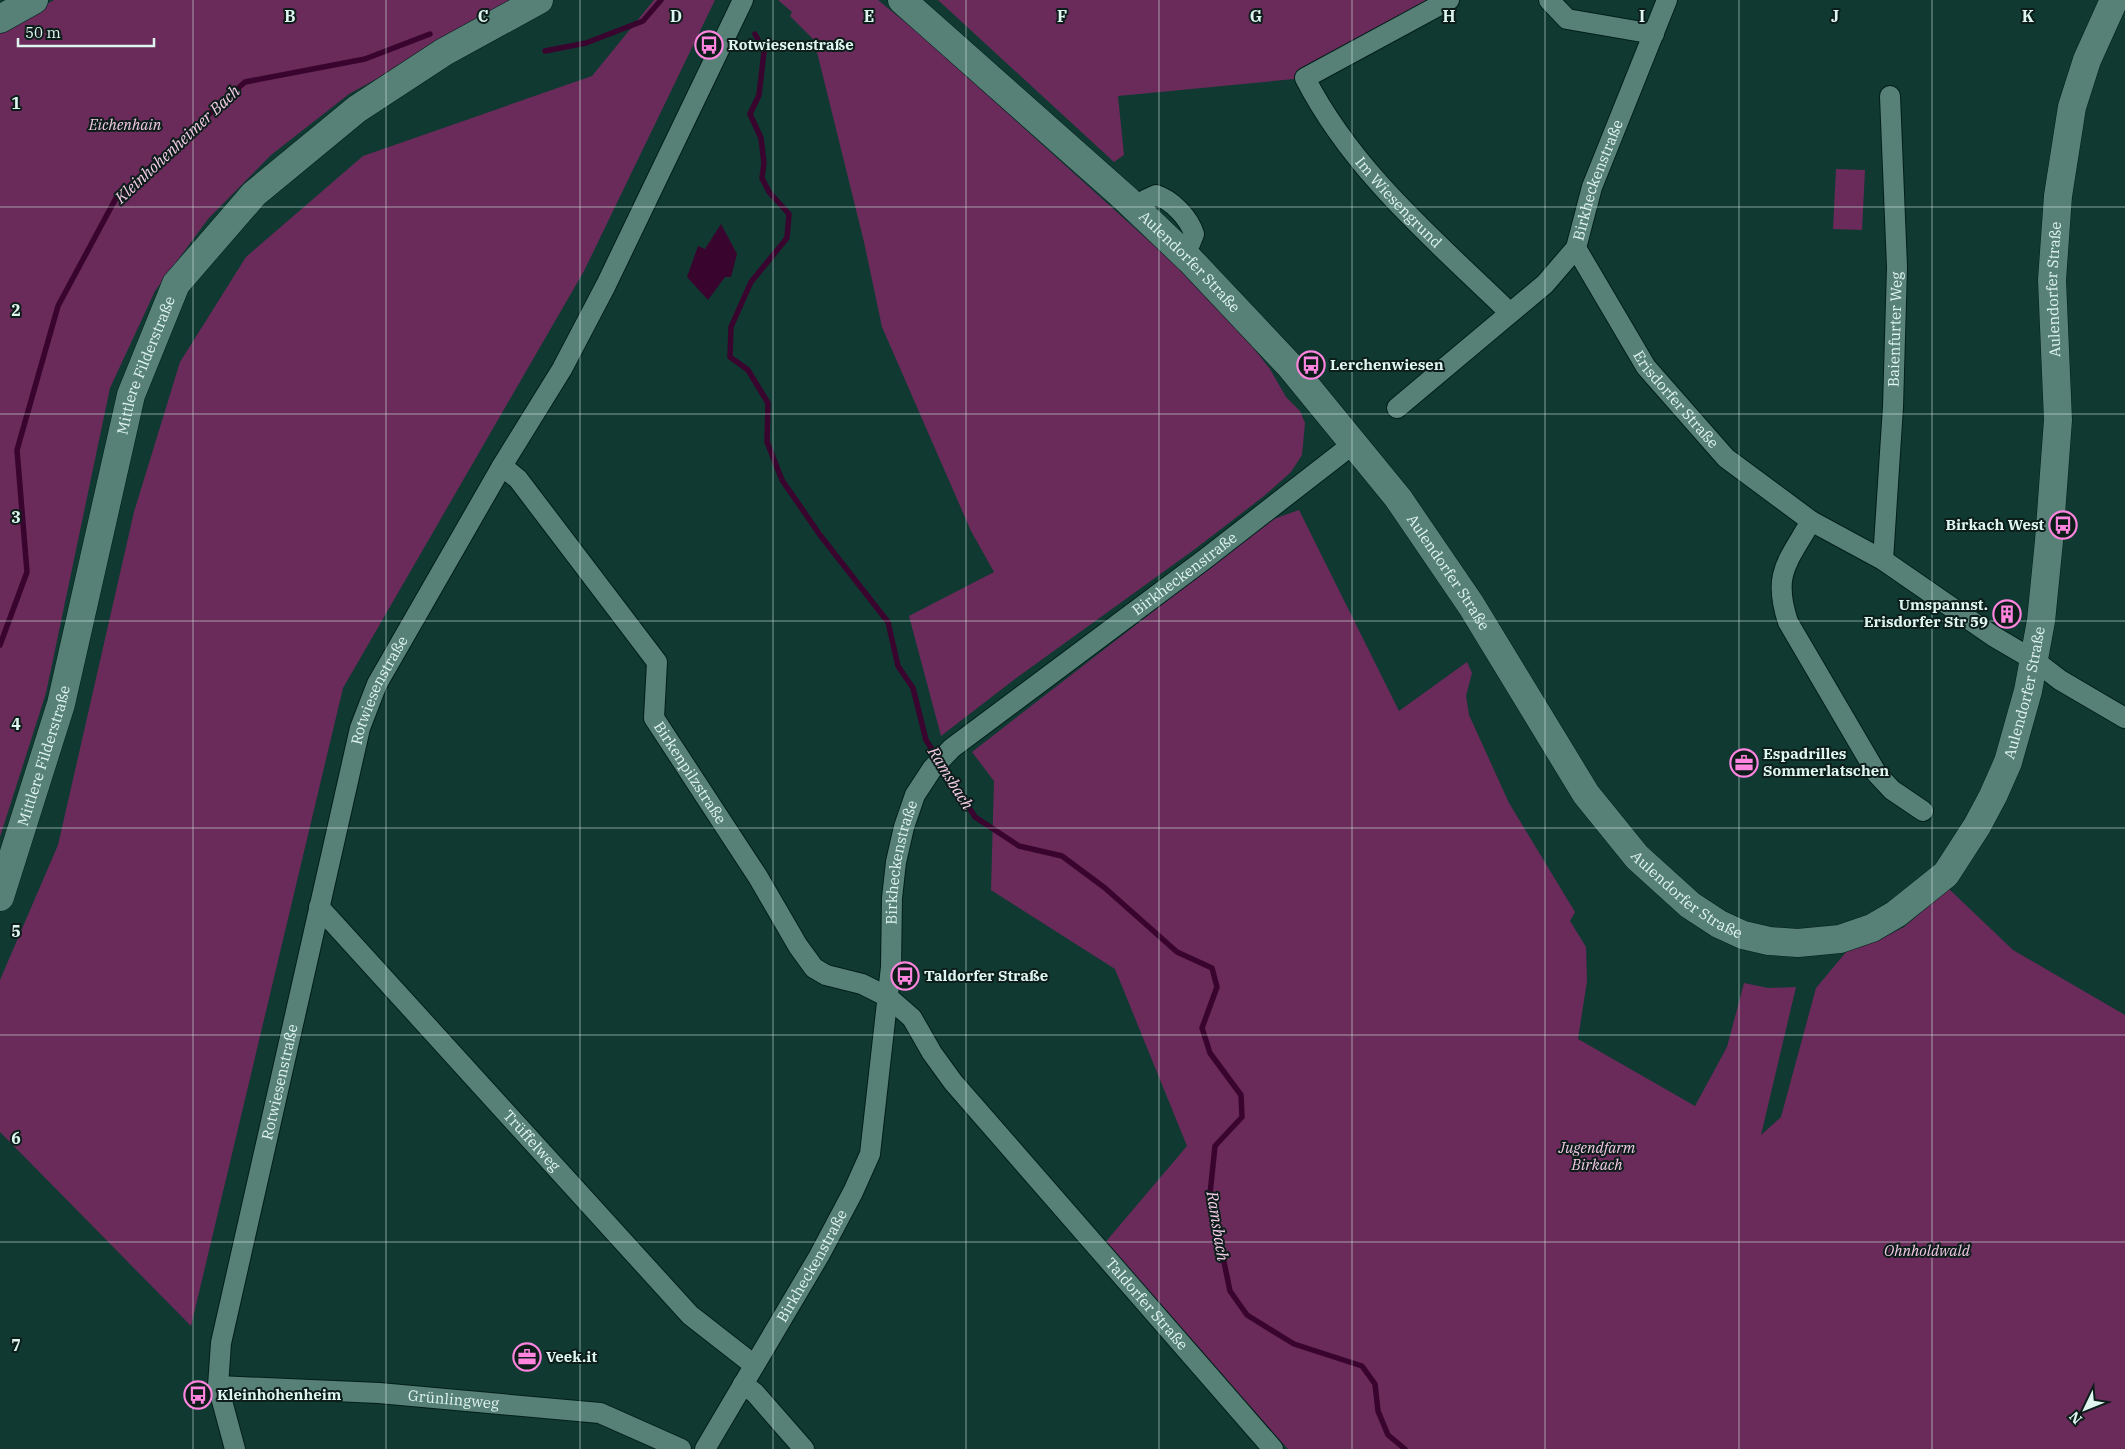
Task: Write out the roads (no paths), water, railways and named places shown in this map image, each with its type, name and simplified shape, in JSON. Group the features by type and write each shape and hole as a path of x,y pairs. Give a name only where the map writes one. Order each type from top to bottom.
{"main road":[{"path":"0,19 34,0"},
{"name":"Mittlere Filderstraße","path":"0,897 61,704 131,395 176,284 254,194 357,109 444,52 540,0"},
{"name":"Aulendorfer Straße","path":"902,0 1125,198 1215,284 1290,366 1398,498 1438,555 1566,762 1609,825 1637,857 1690,905 1719,924 1743,935 1769,941 1798,943 1819,943 1840,939 1872,928 1896,914 1946,874 1977,826 2008,762 2028,691 2042,621 2058,420 2052,280 2058,196 2072,107 2087,60 2114,0"}],"street":[{"name":"Rotwiesenstraße","path":"236,1449 218,1386 221,1343 360,728 377,684 502,466 562,369 606,285 743,0"},
{"name":"Im Wiesengrund","path":"1449,0 1305,78 1336,131 1382,189 1510,313"},
{"path":"1549,0 1567,19 1654,34"},
{"name":"Birkheckenstraße","path":"1397,408 1545,284 1576,248 1592,186 1667,0"},
{"name":"Baienfurter Weg","path":"1882,560 1893,407 1897,268 1890,96"},
{"path":"1145,200 1156,195 1166,198 1191,224 1194,234 1190,244"},
{"name":"Erisdorfer Straße","path":"1576,248 1646,367 1726,458 1811,521 1882,560 1993,636 2034,660 2060,680 2125,718"},
{"name":"Birkheckenstraße","path":"705,1449 823,1248 853,1192 870,1154 888,997 896,862 904,827 915,795 932,769 952,748 1205,559 1353,444"},
{"name":"Birkenpilzstraße","path":"502,466 518,479 656,662 654,718 758,877 798,946 814,968 826,975 862,984 888,997"},
{"path":"1811,521 1782,573 1782,604 1788,622 1877,774 1892,790 1923,812"},
{"name":"Trüffelweg","path":"319,908 690,1315 754,1366"},
{"name":"Taldorfer Straße","path":"888,997 912,1018 932,1053 953,1082 1273,1449"},
{"path":"743,1384 755,1394 804,1449"},
{"name":"Grünlingweg","path":"218,1386 379,1393 600,1413 681,1449"}],"waterway":[{"name":"Kleinhohenheimer Bach","path":"545,51 586,43 643,21 661,0"},
{"name":"Kleinhohenheimer Bach","path":"0,645 27,572 17,450 58,306 116,198 245,82 365,59 430,34"},
{"name":"Ramsbach","path":"755,34 764,52 759,95 750,114 761,138 764,163 762,178 769,192 789,214 787,238 751,282 731,327 730,357 748,370 768,403 767,442 782,480 820,535 888,622 898,666 913,688 926,740 975,817 1019,846 1062,856 1105,888 1177,952 1212,968 1217,987 1202,1028 1210,1053 1241,1095 1242,1117 1215,1146 1210,1194 1230,1291 1247,1315 1294,1344 1362,1366 1375,1384 1378,1411 1388,1435 1405,1449"}],"place":[{"name":"Rotwiesenstraße","path":"709,45"},
{"name":"Lerchenwiesen","path":"1311,365"},
{"name":"Birkach West","path":"2063,525"},
{"name":"Umspannst. Erisdorfer Str 59","path":"2007,614"},
{"name":"Espadrilles Sommerlatschen","path":"1744,763"},
{"name":"Taldorfer Straße","path":"905,976"},
{"name":"Veek.it","path":"527,1357"},
{"name":"Kleinhohenheim","path":"198,1395"}],"park label":[{"name":"Eichenhain","path":"125,125"},
{"name":"Jugendfarm Birkach","path":"1597,1156"},
{"name":"Ohnholdwald","path":"1927,1251"}]}
